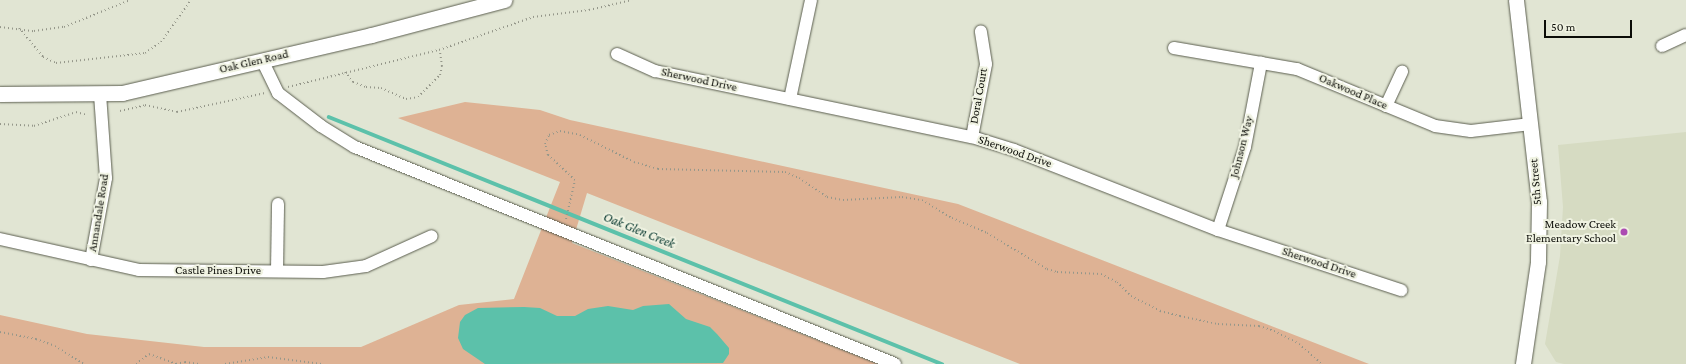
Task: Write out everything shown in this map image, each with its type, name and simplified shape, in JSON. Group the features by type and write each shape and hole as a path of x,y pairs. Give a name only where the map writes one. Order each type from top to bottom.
{"main road":[{"name":"Oak Glen Road","path":"0,94 122,93 504,0"},
{"name":"5th Street","path":"1516,0 1539,202 1538,262 1523,364"}],"street":[{"path":"790,98 811,0"},
{"name":"Doral Court","path":"972,137 986,64 981,31"},
{"path":"1662,46 1686,35"},
{"name":"Oakwood Place","path":"1174,48 1297,69 1435,126 1471,132 1531,124"},
{"name":"Sherwood Drive","path":"617,54 655,71 972,137 1014,150 1218,230 1401,290"},
{"path":"262,60 276,90 321,126 355,147 895,364"},
{"name":"Johnson Way","path":"1218,230 1245,147 1261,63"},
{"path":"1386,106 1402,72"},
{"name":"Annandale Road","path":"91,260 106,178 106,154 100,94"},
{"path":"277,271 278,204"},
{"name":"Castle Pines Drive","path":"0,239 139,270 323,272 366,266 432,236"}],"path":[{"path":"0,27 34,30 64,27 130,0"},
{"path":"19,28 43,57 56,63 145,53 161,42 191,0"},
{"path":"120,111 145,105 177,112 276,90 440,50 533,17 589,10 632,0"},
{"path":"345,72 353,82 366,87 381,88 406,99 418,97 440,76 442,66 440,50"},
{"path":"0,124 34,126 76,112 87,115"},
{"path":"562,231 574,186 572,177 554,162 545,149 546,140 554,132 572,132 634,162 658,169 785,172 832,198 843,200 912,198 987,233 1047,269 1057,272 1101,274 1117,282 1131,296 1160,311 1218,324 1259,326 1274,331 1299,344 1322,364"},
{"path":"0,332 36,339 55,346 84,364"},
{"path":"136,364 148,354 176,364 185,362 199,364"},
{"path":"225,364 268,357 322,364"}],"shaded area":[{"path":"465,102 540,110 570,120 958,204 1369,364 1020,364 587,193 572,243 878,364 0,364 0,315 87,334 204,347 361,347 459,305 514,299 560,182 398,118"},
{"name":"Meadow Creek Elementary School","path":"1686,132 1686,364 1564,364 1556,362 1545,344 1560,256 1563,207 1558,145"}],"water":[{"path":"669,304 686,319 710,327 717,334 729,348 729,354 723,363 485,364 463,349 458,338 460,322 465,315 478,308 540,308 557,316 575,316 588,309 608,306 633,310 643,306"}],"waterway":[{"name":"Oak Glen Creek","path":"329,117 942,364"}],"place":[{"name":"Meadow Creek Elementary School","path":"1624,232"}]}
